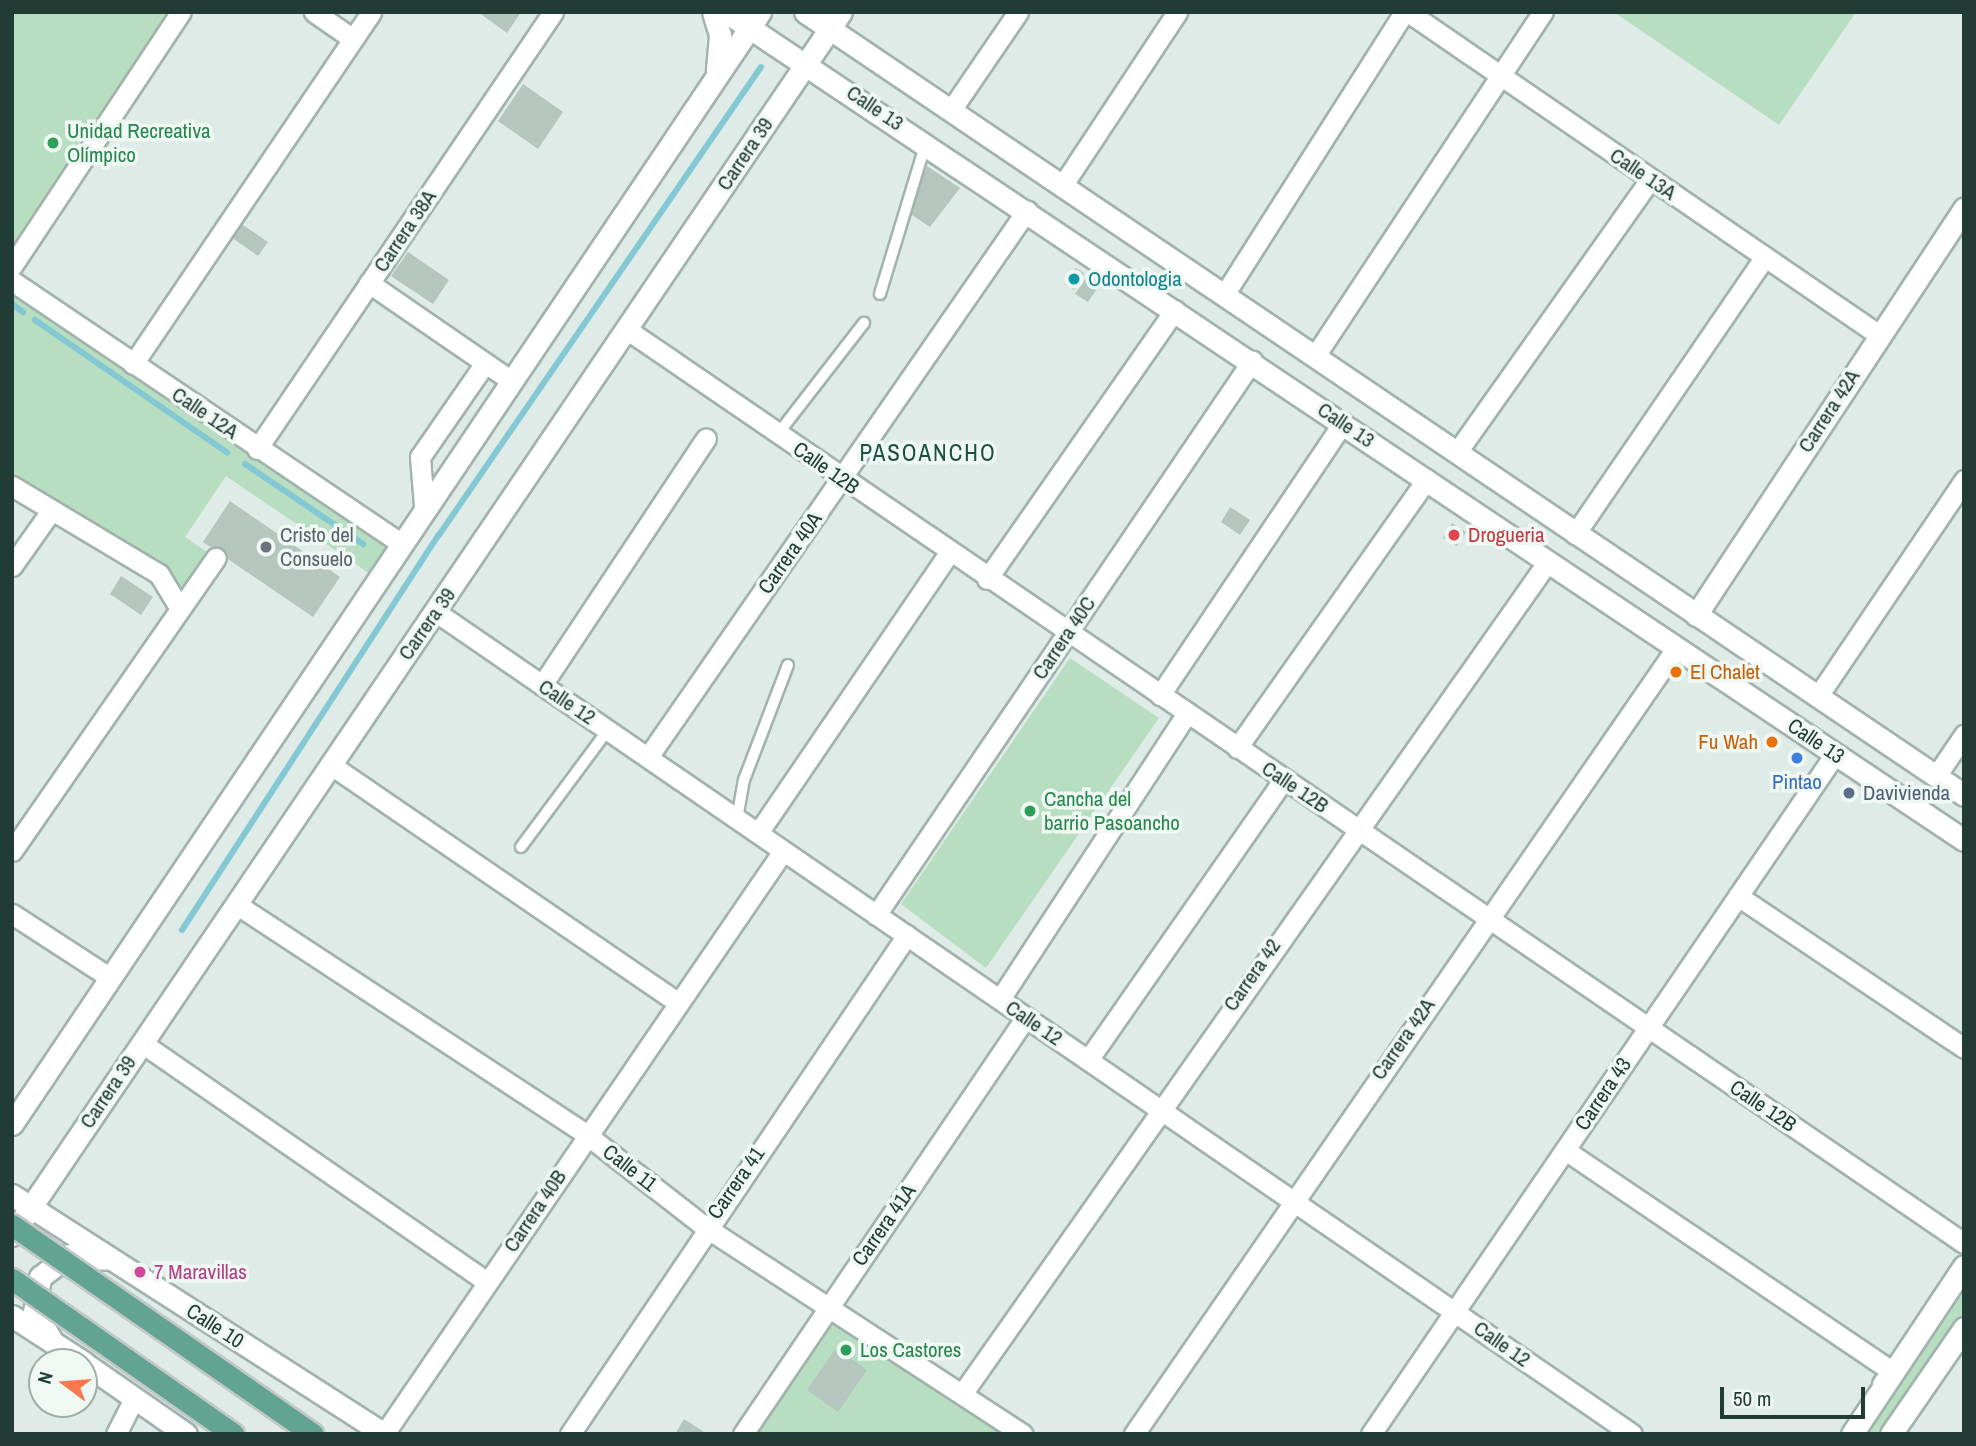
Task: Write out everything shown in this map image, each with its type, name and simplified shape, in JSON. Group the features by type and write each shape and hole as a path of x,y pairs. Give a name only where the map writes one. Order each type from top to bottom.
{"main road":[{"path":"713,12 720,35 716,77"},
{"name":"Calle 13","path":"726,12 758,25 801,59 1964,840"},
{"name":"Calle 13","path":"824,19 1062,186 1964,795"},
{"name":"Carrera 39","path":"12,1235 18,1201 142,1043 436,612 626,329 801,59 824,19"},
{"path":"14,1119 424,506 716,77 758,25"},
{"name":"Carrera 42A","path":"1696,615 1964,208"},
{"name":"Calle 10","path":"18,1201 384,1434"},
{"name":"Calle 10","path":"12,1225 313,1434"},
{"path":"51,1339 34,1312 40,1277 69,1255 114,1261"},
{"path":"1849,1434 1964,1266"},
{"path":"12,1279 233,1434"},
{"path":"12,1317 64,1348"},
{"path":"1891,1434 1964,1328"},
{"path":"98,1373 186,1434"}],"street":[{"path":"12,266 181,12"},
{"path":"314,12 353,39"},
{"path":"133,364 371,12"},
{"name":"Carrera 38A","path":"257,449 553,12"},
{"path":"951,110 1018,12"},
{"path":"1062,186 1177,12"},
{"path":"1224,295 1406,12"},
{"name":"Calle 13A","path":"1406,12 1878,335"},
{"path":"1315,356 1543,12"},
{"path":"1457,452 1650,179"},
{"name":"Carrera 40A","path":"648,757 1027,210"},
{"path":"1575,534 1765,257"},
{"name":"Calle 12A","path":"12,281 257,449 400,543"},
{"path":"369,283 510,380"},
{"path":"987,579 1175,310"},
{"name":"Calle 12B","path":"626,329 949,554 1187,713 1964,1243"},
{"name":"Carrera 40C","path":"876,915 1252,361"},
{"path":"424,506 420,457 485,363"},
{"path":"1160,695 1343,423"},
{"path":"542,685 706,438"},
{"path":"1237,748 1427,479"},
{"path":"1818,696 1964,480"},
{"path":"12,485 159,575 178,606"},
{"path":"12,566 51,511"},
{"path":"758,833 949,554"},
{"path":"12,851 178,606 216,558"},
{"name":"Carrera 42","path":"961,1394 1158,1108 1548,561"},
{"name":"Calle 12","path":"436,612 1632,1434"},
{"name":"Carrera 42A","path":"1134,1434 1292,1200 1677,647"},
{"path":"1000,999 1187,713"},
{"path":"1936,776 1964,736"},
{"name":"Carrera 43","path":"1371,1434 1835,754"},
{"path":"331,765 678,1003"},
{"path":"1088,1060 1284,779"},
{"name":"Carrera 40B","path":"384,1434 783,851"},
{"path":"1738,896 1964,1048"},
{"name":"Calle 11","path":"236,904 587,1135 705,1227 1022,1434"},
{"path":"12,914 109,977"},
{"name":"Carrera 41","path":"570,1434 705,1227 907,935"},
{"name":"Carrera 41A","path":"743,1434 1026,1017"},
{"path":"142,1043 487,1282"},
{"path":"1565,1150 1892,1371"},
{"path":"116,1434 134,1399"}],"lane":[{"path":"880,294 926,143"},
{"path":"778,435 864,323"},
{"path":"737,819 744,780 788,665"},
{"path":"521,847 608,730"}],"green space":[{"name":"Unidad Recreativa Olímpico","path":"12,12 165,12 176,19 12,266"},
{"path":"1614,12 1856,12 1779,125"},
{"path":"12,281 400,543 376,578 226,476 185,537 216,558 178,606 173,588 12,486"},
{"name":"Cancha del barrio Pasoancho","path":"1070,658 1159,718 986,968 901,904"},
{"path":"1964,1266 1964,1328 1891,1434 1856,1434"},
{"name":"Los Castores","path":"828,1307 1022,1434 743,1434"}],"building":[{"path":"478,12 521,12 507,33"},
{"path":"523,84 563,112 538,149 498,121"},
{"path":"927,166 960,188 930,227 909,213"},
{"path":"240,223 268,242 258,256 231,237"},
{"path":"408,252 449,280 433,304 391,276"},
{"name":"Odontologia","path":"1075,268 1084,273 1074,290 1065,284"},
{"path":"1088,275 1101,283 1088,302 1075,294"},
{"path":"230,501 340,577 313,617 203,542"},
{"path":"1230,507 1250,520 1240,535 1221,522"},
{"name":"Drogueria","path":"1452,523 1466,532 1457,546 1443,538"},
{"path":"121,576 153,597 141,615 110,594"},
{"path":"836,1348 867,1370 838,1412 807,1390"},
{"path":"684,1419 707,1434 675,1434"}],"waterway":[{"path":"182,930 439,535 761,67"},
{"path":"12,304 23,312"},
{"path":"35,320 228,453"},
{"path":"245,464 363,544"}],"place":[{"name":"Unidad Recreativa Olímpico","path":"53,143"},
{"name":"Odontologia","path":"1074,279"},
{"name":"Drogueria","path":"1454,535"},
{"name":"Cristo del Consuelo","path":"266,547"},
{"name":"El Chalet","path":"1676,672"},
{"name":"Fu Wah","path":"1772,742"},
{"name":"Pintao","path":"1797,758"},
{"name":"Davivienda","path":"1849,793"},
{"name":"Cancha del barrio Pasoancho","path":"1030,811"},
{"name":"7 Maravillas","path":"140,1272"},
{"name":"Los Castores","path":"846,1350"}],"district":[{"name":"PASOANCHO","path":"928,453"}]}
